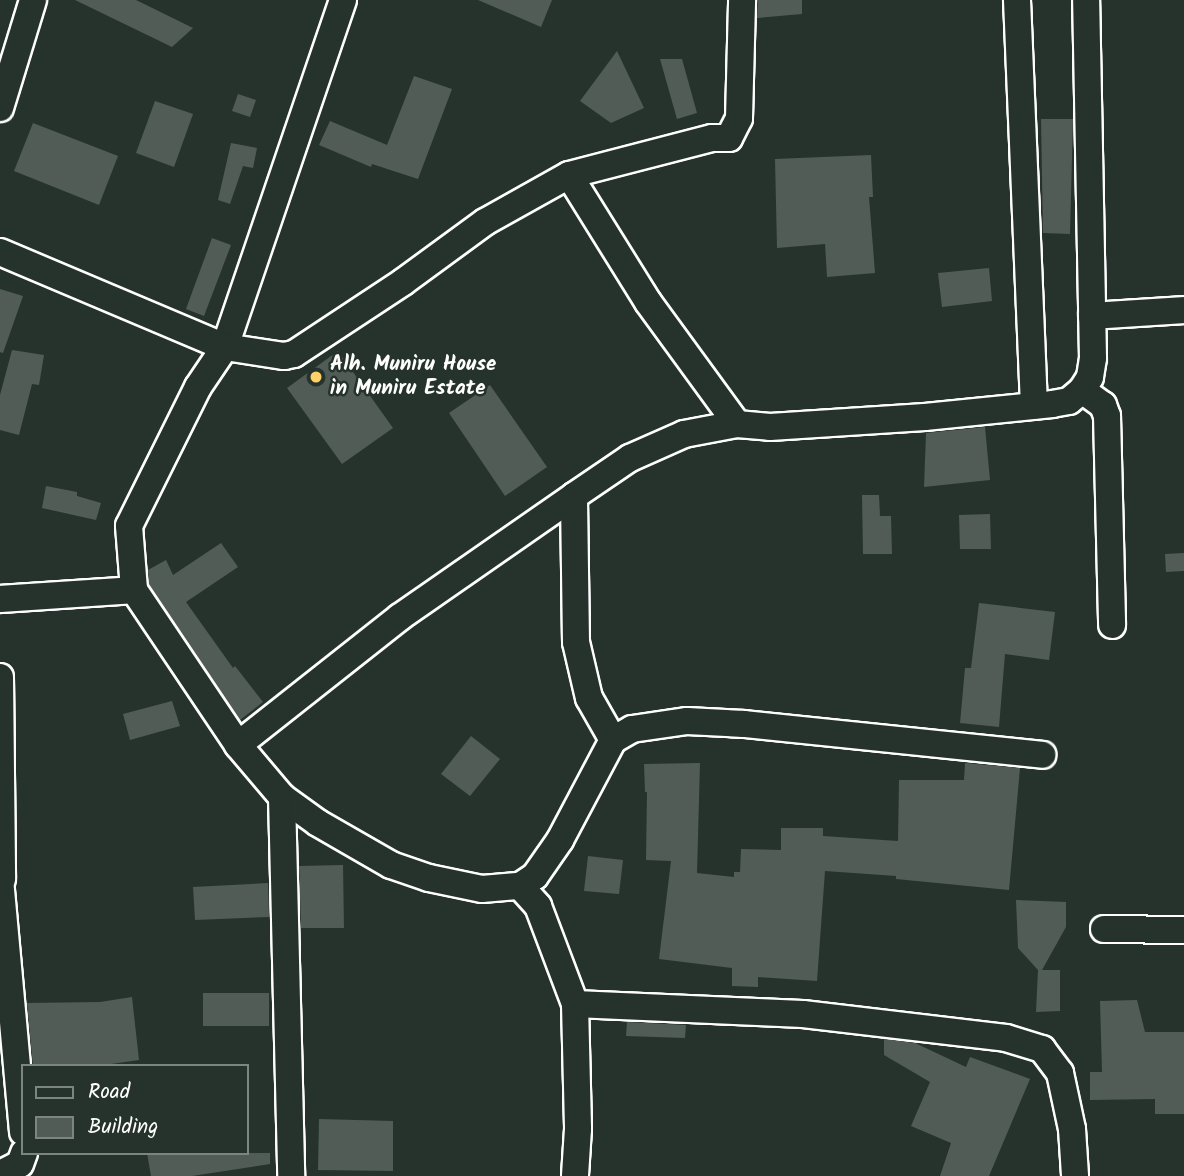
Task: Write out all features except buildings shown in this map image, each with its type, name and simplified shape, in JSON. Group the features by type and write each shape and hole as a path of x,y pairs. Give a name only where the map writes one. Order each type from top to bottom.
{"street":[{"path":"0,108 33,0"},
{"path":"343,0 225,347 198,387 129,526 134,590 237,745 282,797 318,823 391,865 429,878 482,889 520,886 535,876 560,840 613,740 632,729 687,721 1042,755"},
{"path":"0,251 225,347 284,356 294,354 403,282 485,222 569,175 712,138 729,138 739,118 742,0"},
{"path":"1017,0 1034,406"},
{"path":"237,745 400,617 574,496 656,444 737,424 770,427 1034,406 1069,401 1082,390 1090,377 1094,358 1086,0"},
{"path":"569,175 649,302 737,424"},
{"path":"1092,316 1184,310"},
{"path":"1082,390 1103,405 1107,416 1112,625"},
{"path":"574,496 576,642 589,698 613,740"},
{"path":"0,600 134,590"},
{"path":"0,677 1,879 21,1109"},
{"path":"282,797 290,1176"},
{"path":"520,886 538,906 575,1004 578,1129 575,1176"},
{"path":"1104,929 1184,930"},
{"path":"575,1004 803,1014 1006,1038 1042,1049 1060,1073 1072,1129 1075,1176"}],"place":[{"name":"Alh. Muniru House in Muniru Estate","path":"316,377"}]}
